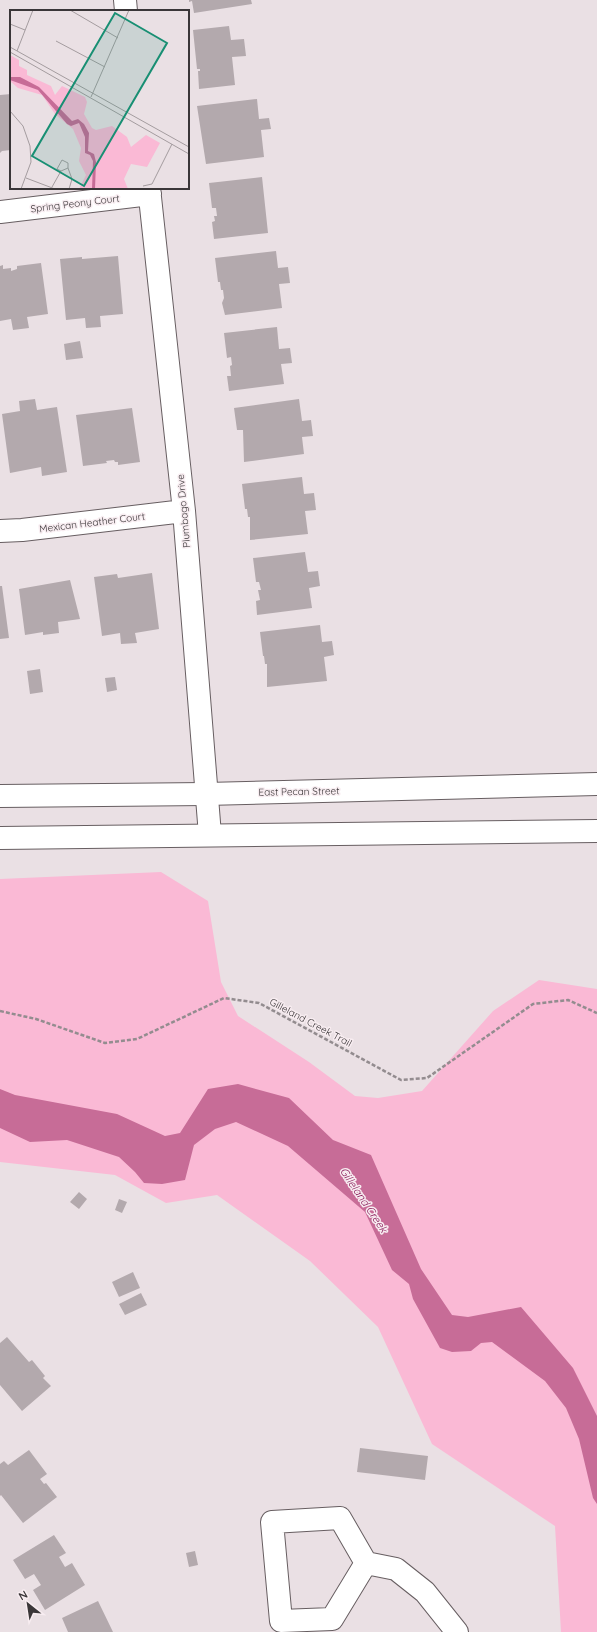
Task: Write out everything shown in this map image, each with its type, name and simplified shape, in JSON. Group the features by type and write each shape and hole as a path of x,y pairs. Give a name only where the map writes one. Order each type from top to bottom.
{"main road":[{"path":"125,0 126,10"},
{"name":"Spring Peony Court","path":"0,212 149,191"},
{"name":"Plumbago Drive","path":"149,191 184,511 210,835"},
{"name":"Mexican Heather Court","path":"0,531 22,530 184,511"},
{"name":"East Pecan Street","path":"0,796 206,794 597,784"},
{"path":"0,838 597,831"},
{"path":"366,1563 332,1620 318,1626 281,1621 272,1522 340,1518 366,1563 396,1569 425,1592 457,1632"}],"path":[{"name":"Gilleland Creek Trail","path":"0,1011 36,1019 105,1043 137,1039 224,998 259,1003 401,1080 428,1078 533,1004 568,1000 597,1012"}],"shaded area":[{"path":"161,872 208,901 221,982 238,1016 309,1062 355,1096 378,1098 422,1091 493,1011 539,980 597,989 597,1632 561,1632 555,1526 432,1444 378,1327 310,1261 217,1195 166,1203 115,1175 0,1162 0,879"}],"water":[{"name":"Gilleland Creek","path":"238,1084 289,1098 333,1140 371,1155 421,1269 452,1315 468,1317 521,1307 573,1368 597,1416 597,1504 593,1498 579,1439 566,1408 545,1381 492,1342 481,1343 471,1351 452,1352 440,1348 413,1299 409,1284 392,1270 365,1212 288,1146 236,1122 215,1129 194,1145 185,1180 162,1184 144,1183 119,1157 67,1140 30,1142 0,1128 0,1089 15,1095 117,1114 165,1136 180,1133 208,1089"}],"building":[{"path":"189,0 251,0 252,4 194,13 192,1 189,2"},
{"path":"229,26 231,40 244,39 246,56 232,57 235,85 199,89 198,71 200,71 200,69 197,69 193,30"},
{"path":"10,94 10,150 2,151 0,153 0,95"},
{"path":"257,99 259,119 269,118 271,129 261,130 264,157 206,164 197,106"},
{"path":"262,177 268,233 214,239 212,222 215,221 214,216 217,216 216,208 212,208 209,183"},
{"path":"276,251 278,268 288,267 290,283 279,284 282,308 225,315 222,303 224,298 223,290 221,290 220,282 218,282 215,258"},
{"path":"118,256 123,314 100,316 101,327 86,328 85,318 66,320 60,259"},
{"path":"41,263 48,314 27,317 29,328 13,330 11,319 0,321 0,266 3,265 3,269 11,268 11,271 17,269 17,266"},
{"path":"277,327 279,349 290,348 292,363 281,364 284,384 229,391 227,376 231,376 230,366 232,365 231,357 227,358 224,333"},
{"path":"80,341 83,358 66,360 64,344"},
{"path":"35,399 37,410 57,407 67,472 42,476 41,467 10,473 2,414 20,411 19,401"},
{"path":"299,399 302,421 311,420 313,436 302,437 304,454 244,462 243,430 237,430 234,408"},
{"path":"132,408 140,462 118,465 118,462 115,462 114,460 106,461 107,463 83,466 76,415"},
{"path":"302,477 304,494 314,493 316,510 305,511 308,534 250,540 250,517 248,517 247,509 245,509 242,484"},
{"path":"305,552 308,572 318,571 320,586 309,588 312,608 257,615 256,601 260,600 258,590 261,590 259,582 256,582 253,558"},
{"path":"152,573 159,629 135,633 137,643 121,644 120,633 102,636 94,577 117,574 118,578"},
{"path":"70,580 80,619 58,622 59,633 43,635 43,632 25,635 19,589"},
{"path":"0,586 2,586 9,638 0,639"},
{"path":"320,625 322,642 332,641 334,655 324,657 327,681 267,687 267,664 265,664 263,656 260,632"},
{"path":"40,669 43,692 30,694 27,671"},
{"path":"115,677 117,690 107,692 105,678"},
{"path":"79,1192 87,1199 79,1209 70,1202"},
{"path":"119,1199 127,1202 122,1213 115,1210"},
{"path":"133,1272 140,1288 119,1297 112,1282"},
{"path":"141,1293 147,1305 125,1315 119,1304"},
{"path":"7,1337 29,1362 32,1360 45,1376 43,1378 51,1386 22,1411 0,1385 0,1343"},
{"path":"360,1448 428,1456 425,1480 357,1472"},
{"path":"29,1450 47,1474 40,1479 44,1484 46,1483 57,1497 23,1523 1,1495 0,1496 0,1464 4,1461 8,1465"},
{"path":"54,1535 66,1553 59,1557 65,1567 72,1563 85,1585 45,1610 33,1590 41,1585 34,1574 25,1579 13,1560"},
{"path":"195,1551 198,1565 189,1567 186,1553"},
{"path":"98,1601 113,1632 68,1632 62,1618"}]}
